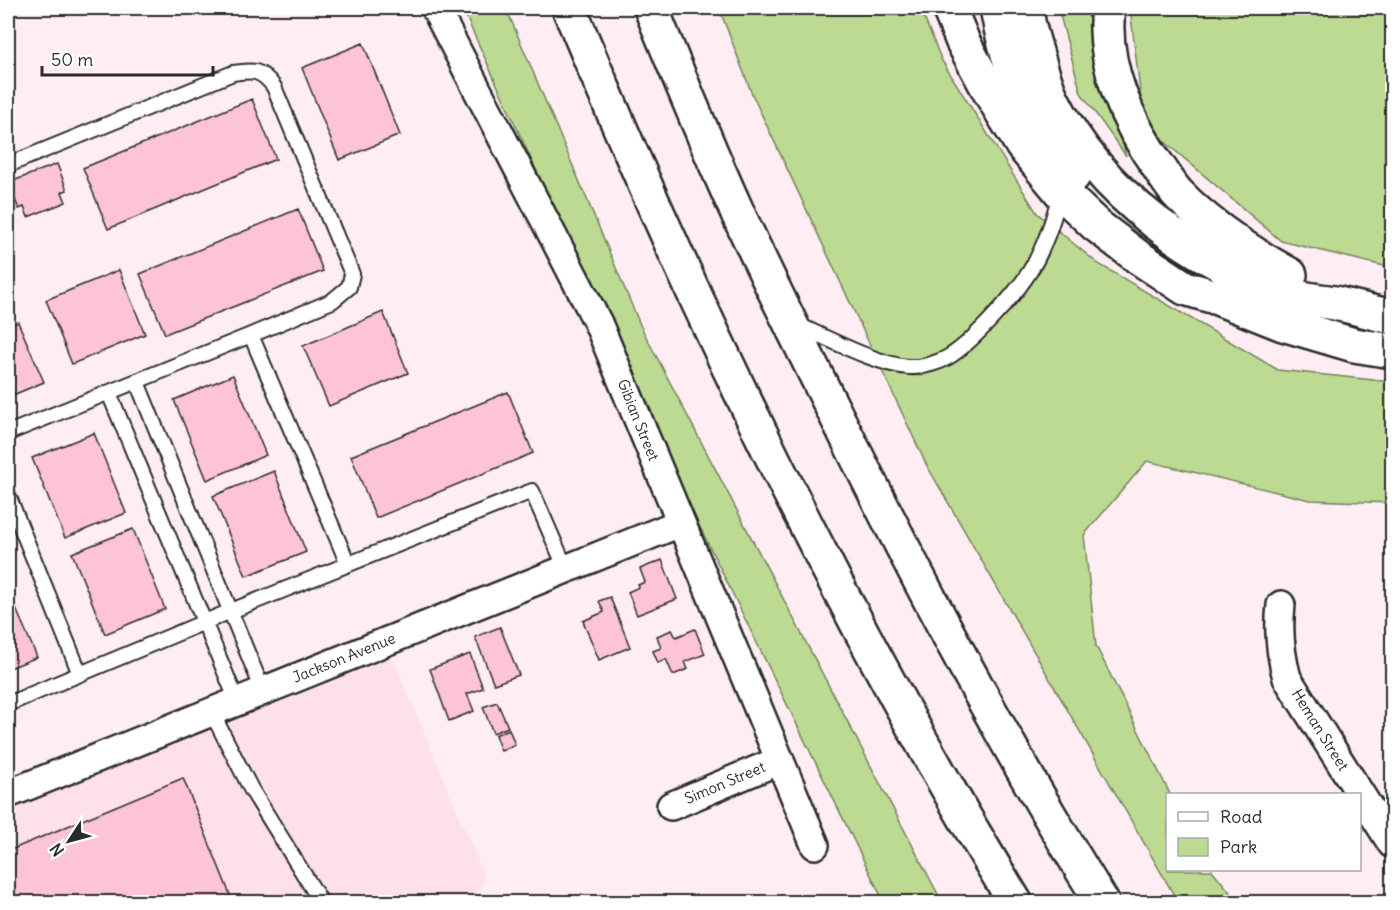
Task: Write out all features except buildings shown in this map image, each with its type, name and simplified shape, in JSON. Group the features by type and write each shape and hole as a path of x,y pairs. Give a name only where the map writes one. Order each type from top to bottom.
{"highway":[{"path":"569,8 619,128 797,509 882,669 1015,903"},
{"path":"651,8 730,197 789,321 929,601 1102,903"},
{"path":"949,8 963,42 1022,145 1061,192 1096,225 1138,257 1185,288 1215,297 1283,324 1354,345 1392,351"},
{"path":"997,8 1009,55 1029,108 1071,174 1104,212 1145,246 1191,277 1215,297"},
{"path":"1026,8 1027,20 1042,73 1063,120 1089,158 1121,192 1158,224 1206,256 1252,278 1300,297 1338,303 1392,317"},
{"path":"1108,8 1111,66 1126,112 1150,155 1178,194 1220,231 1270,264 1338,303"}],"street":[{"name":"Gibian Street","path":"435,8 598,323 815,845"},
{"name":"Jackson Avenue","path":"8,794 680,523"},
{"name":"Heman Street","path":"1281,605 1278,627 1280,653 1287,678 1384,814 1392,844"},
{"name":"Simon Street","path":"671,806 780,760"}],"lane":[{"path":"8,165 233,73 252,70 266,76 274,87 352,274 349,287 332,301 8,433"},
{"path":"789,321 867,355 910,367 929,364 951,355 981,329 1030,272 1044,243 1061,192"},
{"path":"251,335 348,564"},
{"path":"137,382 263,691"},
{"path":"108,393 237,701"},
{"path":"8,704 231,611 532,491 566,569"},
{"path":"8,495 80,674"},
{"path":"212,711 251,789 321,903"}],"shaded area":[{"path":"382,632 485,878 471,902 8,902 8,786"}],"green space":[{"path":"462,8 506,8 641,327 942,902 884,902 692,511"},
{"path":"719,8 920,8 942,61 1037,213 1097,263 1278,370 1392,382 1392,503 1310,500 1147,461 1084,535 1096,646 1170,793 1166,793 1166,871 1213,871 1238,902 1178,902 926,464 752,94"},
{"path":"1058,8 1094,8 1092,19 1126,156 1081,93"},
{"path":"1130,8 1392,8 1392,268 1281,241 1144,124"}]}
